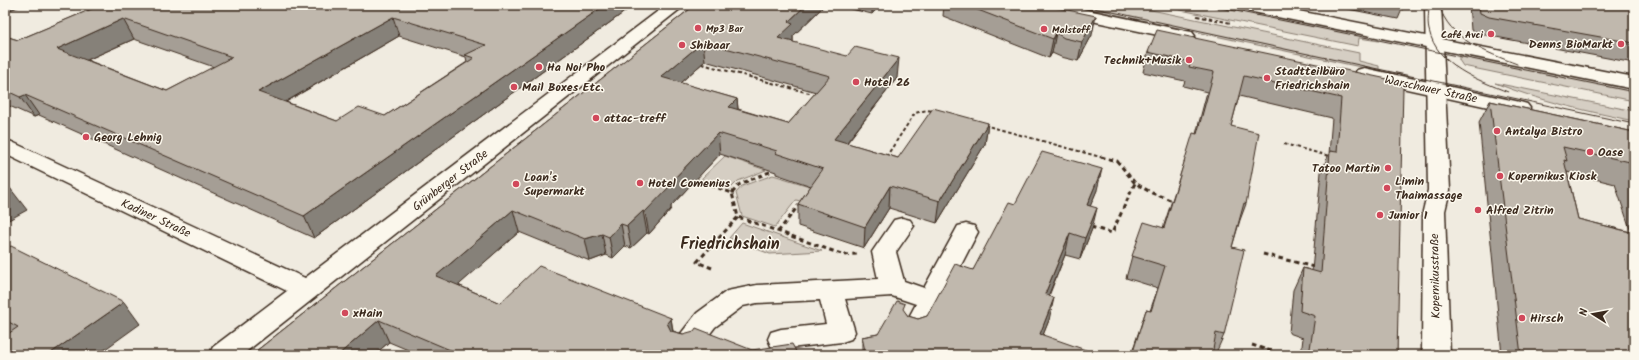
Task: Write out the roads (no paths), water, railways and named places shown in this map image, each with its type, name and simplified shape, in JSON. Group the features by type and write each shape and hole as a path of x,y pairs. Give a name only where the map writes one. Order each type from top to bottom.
{"street":[{"name":"Grünberger Straße","path":"223,355 677,5"},
{"path":"1040,5 1205,40"},
{"path":"1243,5 1634,83"},
{"name":"Kopernikusstraße","path":"1433,5 1439,190 1434,211 1436,355"},
{"name":"Warschauer Straße","path":"1349,71 1536,112"},
{"name":"Kadiner Straße","path":"5,146 307,290"},
{"path":"893,287 884,252 902,226"},
{"path":"914,330 966,232"},
{"path":"686,345 706,320 736,298 757,294 893,287 931,299"},
{"path":"781,339 842,332 830,290"}],"tram line":[{"path":"1080,5 1634,124"},
{"path":"1206,5 1440,52"},
{"path":"1429,5 1429,30 1433,43 1440,52"},
{"path":"1439,5 1444,17 1460,36 1493,55 1517,64"},
{"path":"1440,52 1634,92"},
{"path":"1440,52 1460,70 1472,77 1508,92"}],"place":[{"name":"Mp3 Bar","path":"698,28"},
{"name":"Malstoff","path":"1044,29"},
{"name":"Café Avci","path":"1491,34"},
{"name":"Denns BioMarkt","path":"1621,44"},
{"name":"Shibaar","path":"682,45"},
{"name":"Technik+Musik","path":"1189,60"},
{"name":"Ha Noi Pho","path":"539,67"},
{"name":"Stadtteilbüro Friedrichshain","path":"1267,78"},
{"name":"Hotel 26","path":"856,82"},
{"name":"Mail Boxes Etc.","path":"514,87"},
{"name":"attac-treff","path":"596,118"},
{"name":"Antalya Bistro","path":"1497,131"},
{"name":"Georg Lehnig","path":"86,137"},
{"name":"Oase","path":"1590,152"},
{"name":"Tatoo Martin","path":"1388,168"},
{"name":"Kopernikus Kiosk","path":"1500,176"},
{"name":"Hotel Comenius","path":"640,183"},
{"name":"Loan's Supermarkt","path":"516,184"},
{"name":"Limin Thaimassage","path":"1387,188"},
{"name":"Alfred Zitrin","path":"1478,210"},
{"name":"Junior 1","path":"1380,215"},
{"name":"xHain","path":"345,313"},
{"name":"Hirsch","path":"1522,318"}],"district":[{"name":"Friedrichshain","path":"730,243"}]}
